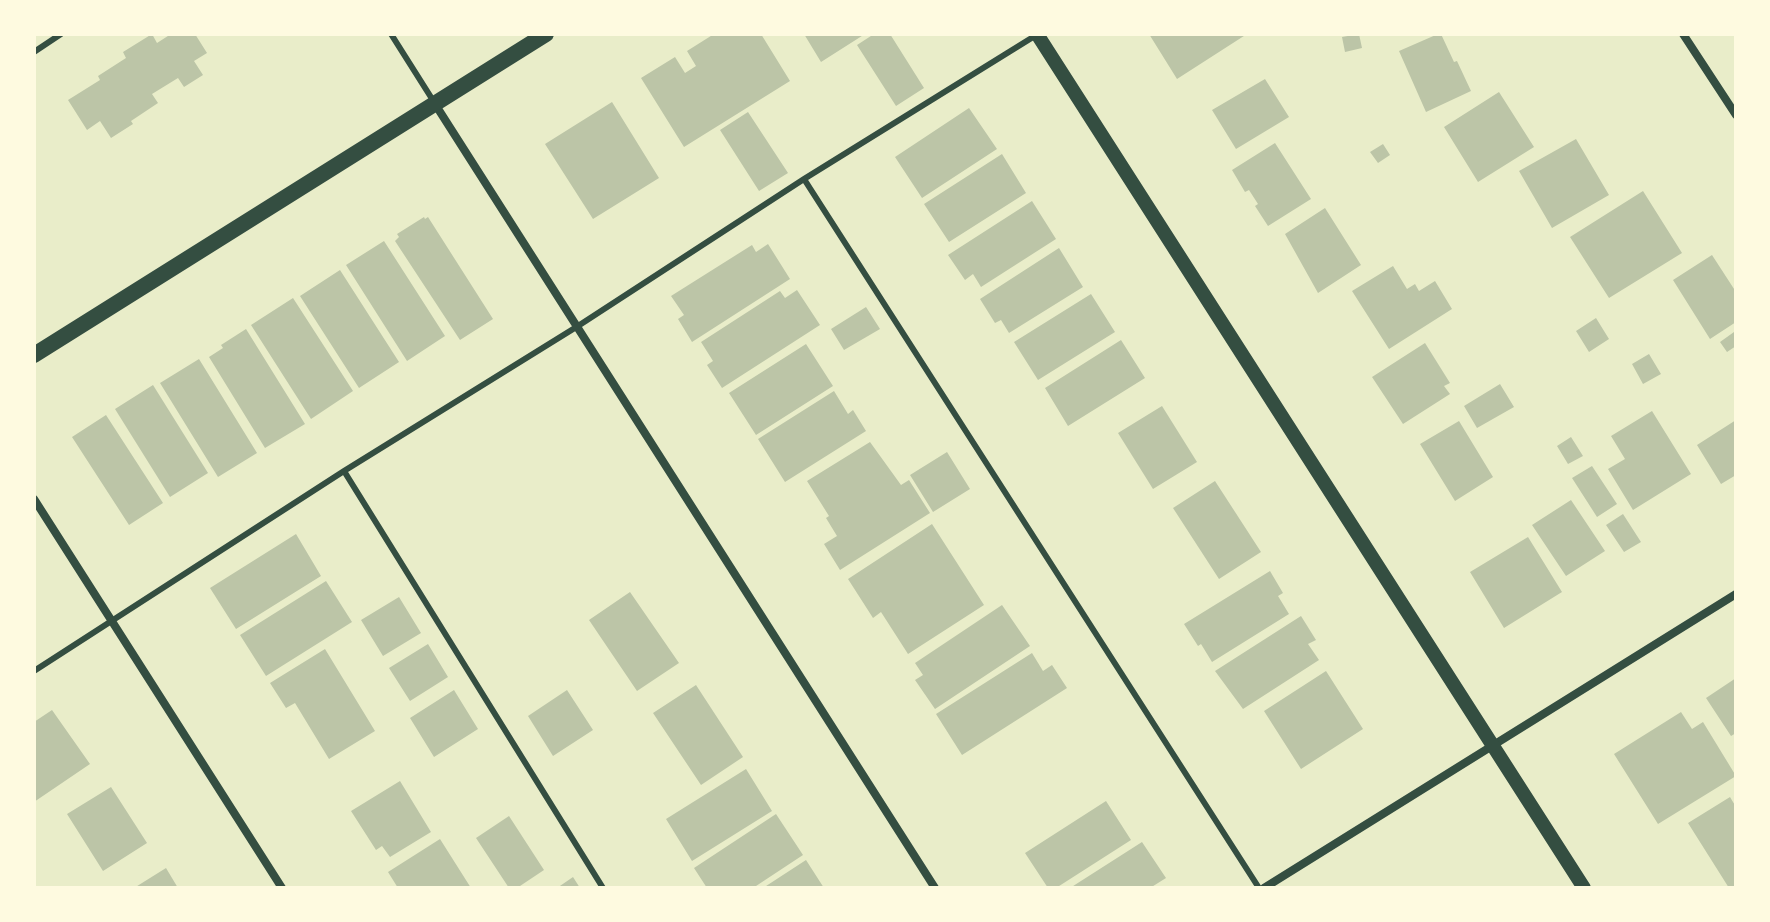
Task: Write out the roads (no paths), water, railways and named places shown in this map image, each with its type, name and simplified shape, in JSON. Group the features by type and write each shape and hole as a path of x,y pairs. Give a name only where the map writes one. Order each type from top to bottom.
{"main road":[{"path":"34,355 546,34"}],"street":[{"path":"1037,34 1584,888"},
{"path":"1683,34 1736,115"},
{"path":"435,104 935,888"},
{"path":"34,499 282,888"},
{"path":"1261,888 1736,594"}],"lane":[{"path":"34,52 61,34"},
{"path":"391,34 435,104"},
{"path":"34,671 344,471 1037,34"},
{"path":"804,179 1261,888"},
{"path":"344,471 603,888"}]}
